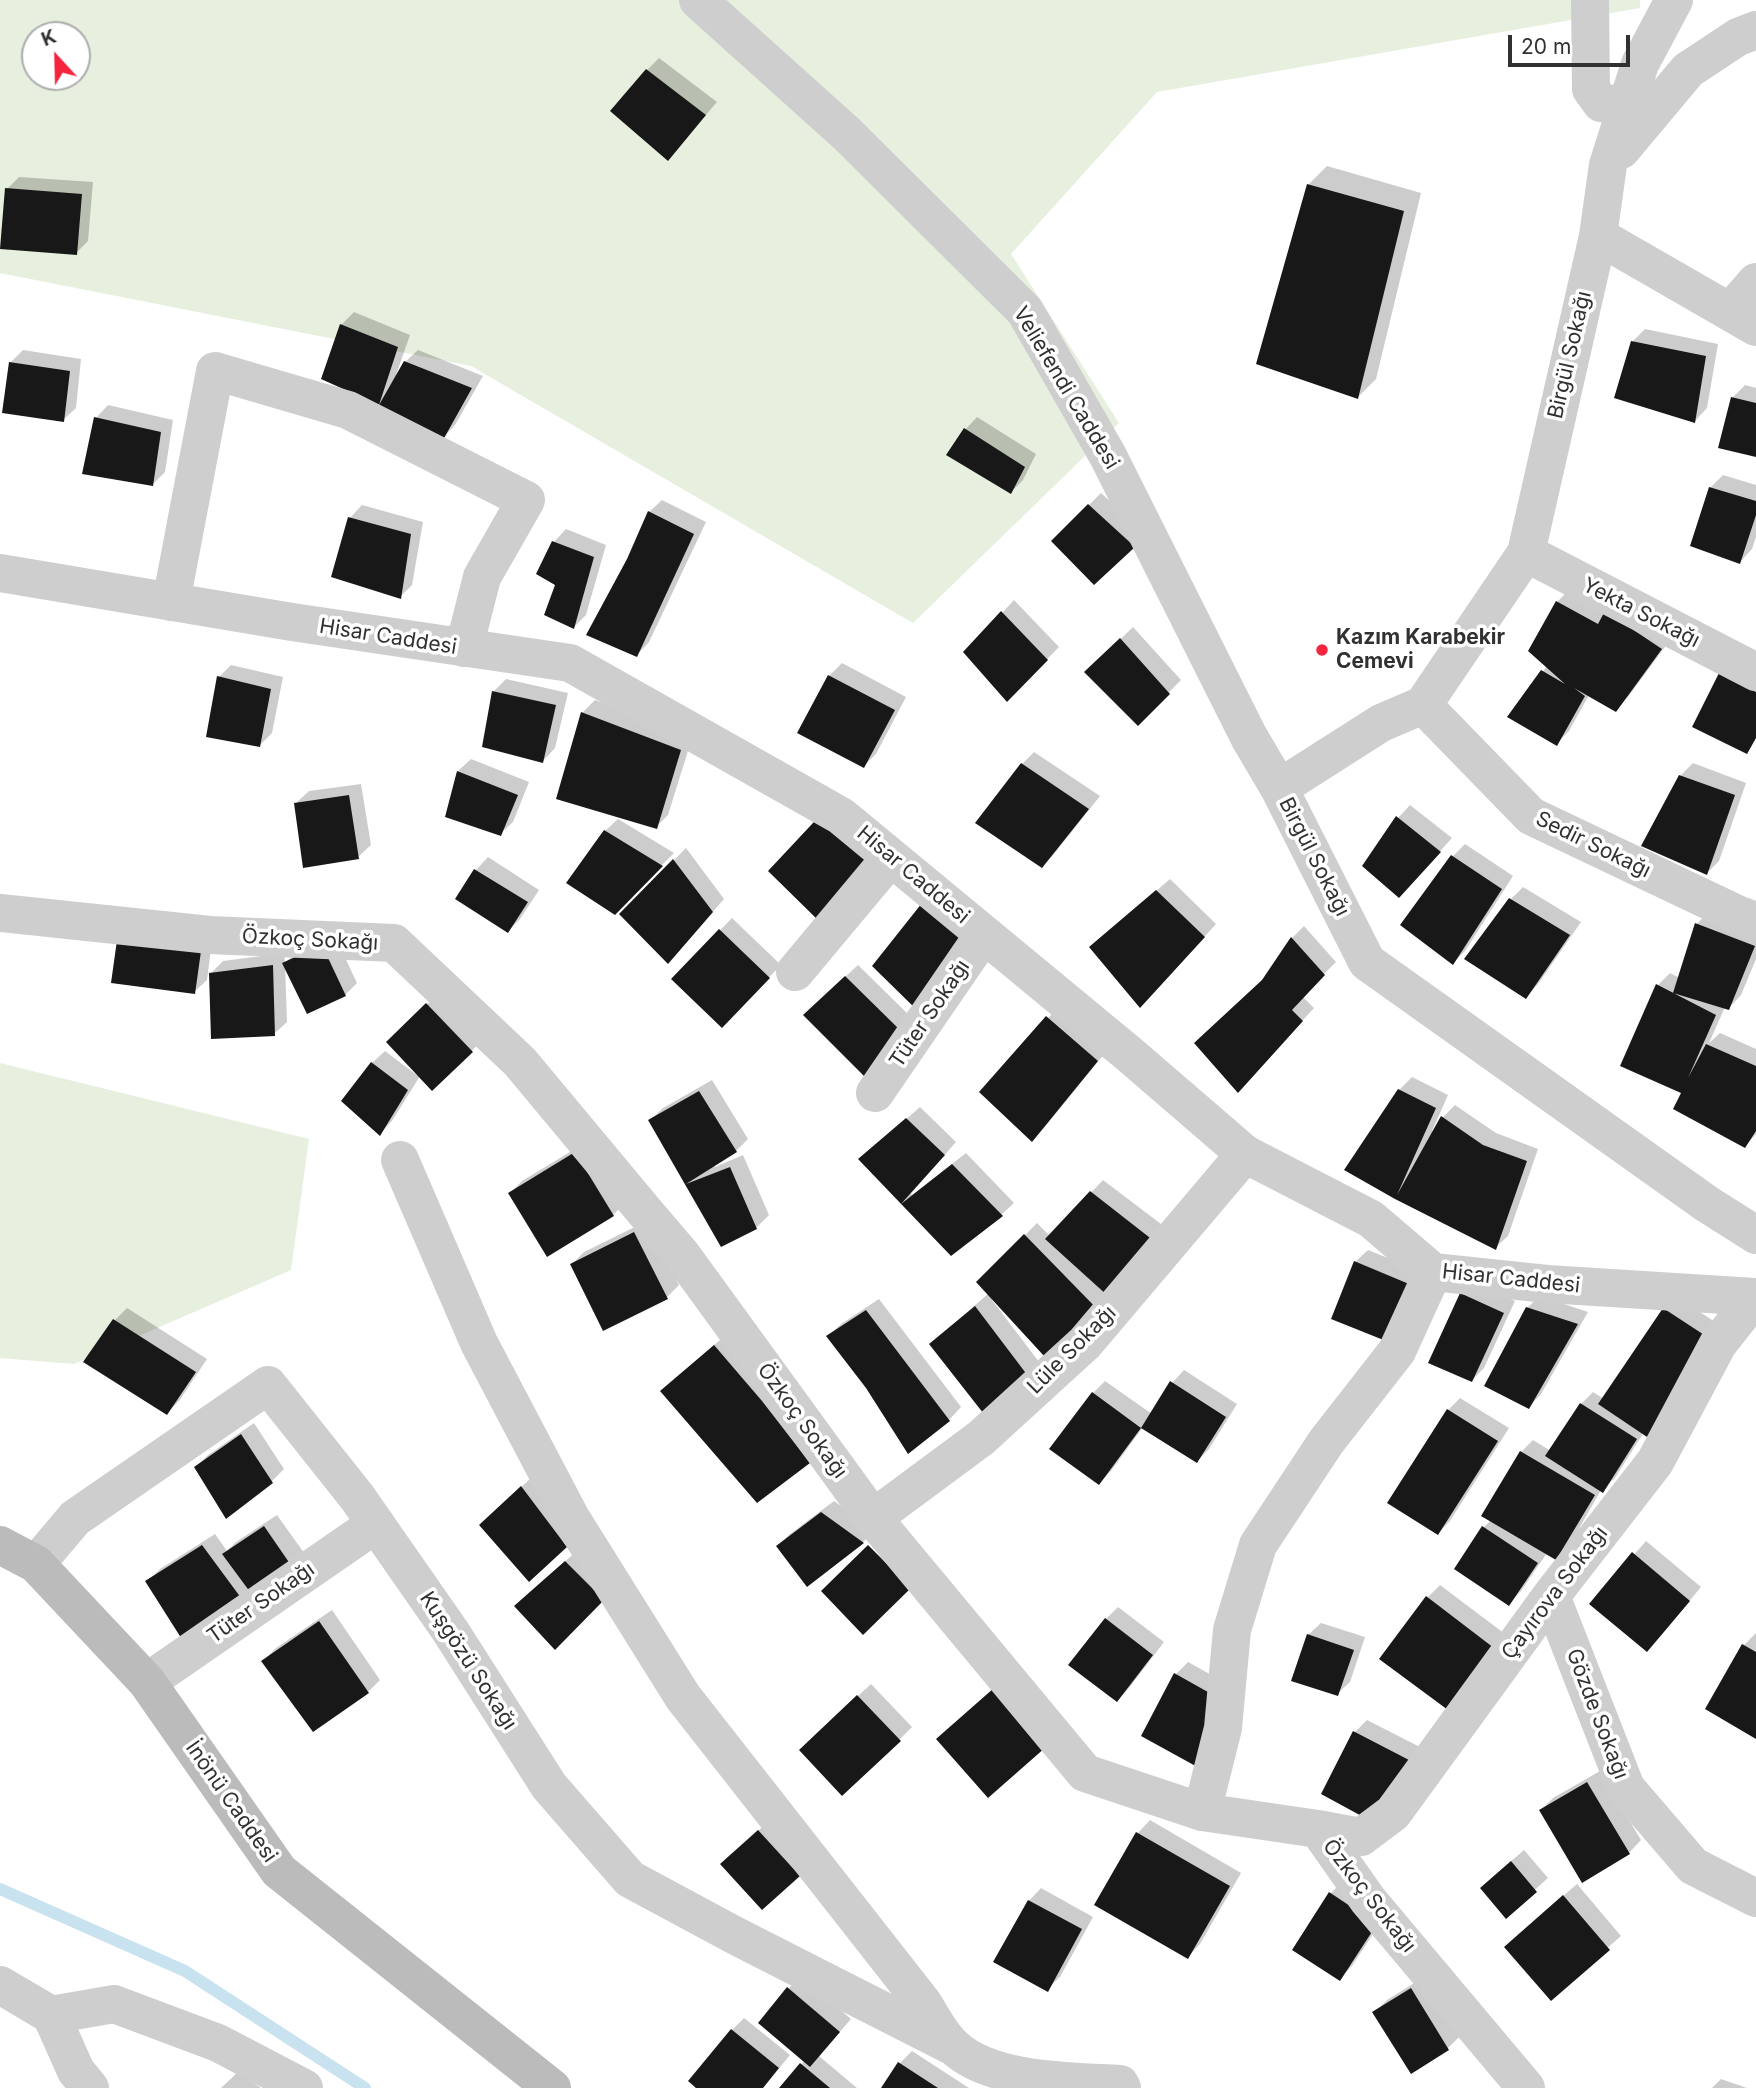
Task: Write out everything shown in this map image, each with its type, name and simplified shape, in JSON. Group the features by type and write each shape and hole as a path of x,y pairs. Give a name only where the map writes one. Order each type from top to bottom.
{"main road":[{"name":"İnönü Caddesi","path":"0,1545 36,1564 147,1682 279,1871 552,2088"}],"street":[{"name":"Veliefendi Caddesi","path":"698,0 847,134 1025,311 1108,456 1249,737 1279,788"},
{"path":"1590,0 1591,89 1601,103 1627,105"},
{"name":"Birgül Sokağı","path":"1674,0 1640,64 1608,165 1598,236 1526,553 1423,705 1381,723 1279,788 1367,962 1707,1204 1756,1235"},
{"path":"1608,165 1688,69 1738,37 1756,30"},
{"path":"1598,236 1743,320 1756,282"},
{"path":"172,602 215,371 348,410 526,500 482,577 464,648"},
{"name":"Yekta Sokağı","path":"1526,553 1756,672"},
{"name":"Hisar Caddesi","path":"0,573 570,663 841,816 1129,1054 1245,1154 1371,1219 1433,1272 1546,1284 1755,1297"},
{"name":"Sedir Sokağı","path":"1423,705 1531,816 1756,921"},
{"path":"795,972 891,857"},
{"name":"Özkoç Sokağı","path":"0,913 210,935 394,943 520,1062 681,1254 873,1518 1085,1773 1202,1812 1318,1829 1368,1900 1526,2088"},
{"name":"Tüter Sokağı","path":"876,1093 984,934"},
{"name":"Lüle Sokağı","path":"873,1518 981,1438 1085,1343 1245,1154"},
{"path":"400,1160 479,1343 578,1530 683,1697 923,2003 952,2046"},
{"path":"1202,1812 1223,1728 1232,1630 1258,1545 1326,1443 1397,1351 1433,1272"},
{"name":"Çayırova Sokağı","path":"1318,1829 1361,1837 1393,1812 1551,1596 1655,1462 1718,1344 1755,1297"},
{"name":"Kuşgözü Sokağı","path":"36,1564 75,1518 268,1385 376,1524 451,1632 549,1786 630,1879 952,2046 990,2078 1119,2084 1122,2088"},
{"name":"Tüter Sokağı","path":"147,1682 376,1524"},
{"name":"Gözde Sokağı","path":"1551,1596 1626,1788 1693,1866 1756,1898"},
{"path":"0,1985 51,2015 76,2071 90,2088"},
{"path":"51,2015 114,2004 218,2043 304,2088"}],"green space":[{"path":"0,0 1640,0 1640,8 1157,92 1011,254 1119,423 913,623 471,366 0,273"},
{"path":"0,1063 309,1139 291,1270 74,1364 0,1358"}],"building":[{"path":"646,69 706,115 668,161 610,111"},
{"path":"1307,184 1404,211 1358,399 1256,364"},
{"path":"5,188 82,194 77,255 0,249"},
{"path":"340,324 398,347 379,405 321,379"},
{"path":"1631,341 1706,356 1695,423 1614,398"},
{"path":"404,361 472,388 443,440 379,405"},
{"path":"9,362 70,371 64,422 2,413"},
{"path":"1731,397 1756,403 1756,457 1718,448"},
{"path":"94,417 161,432 153,486 82,474"},
{"path":"964,428 1025,467 1011,494 946,455"},
{"path":"1709,487 1756,501 1756,515 1740,564 1690,546"},
{"path":"1088,504 1135,547 1094,585 1051,541"},
{"path":"648,511 694,534 637,657 586,635 627,559"},
{"path":"348,517 411,534 401,599 331,577"},
{"path":"552,541 594,557 574,629 544,615 555,585 536,574"},
{"path":"1556,601 1598,624 1605,611 1662,649 1616,712 1574,688 1585,696 1557,746 1507,717 1541,670 1565,684 1528,651"},
{"path":"1001,611 1048,660 1007,702 963,652"},
{"path":"1120,638 1170,694 1138,726 1084,672"},
{"path":"1719,673 1756,692 1756,738 1747,754 1692,727"},
{"path":"828,675 895,710 864,768 797,733"},
{"path":"217,676 271,689 260,747 206,737"},
{"path":"492,691 556,705 543,763 482,747"},
{"path":"581,712 681,750 657,829 556,799"},
{"path":"1021,763 1089,809 1042,868 975,823"},
{"path":"457,771 518,795 501,836 445,817"},
{"path":"1679,775 1735,795 1707,875 1641,846"},
{"path":"349,795 359,859 303,868 294,803"},
{"path":"827,808 877,859 821,923 768,871"},
{"path":"1396,816 1441,852 1399,898 1362,866"},
{"path":"604,830 663,866 615,915 566,883"},
{"path":"1451,855 1502,889 1453,965 1400,925"},
{"path":"673,859 713,912 668,964 619,914"},
{"path":"474,869 528,902 508,933 455,899"},
{"path":"1156,890 1205,937 1140,1008 1089,947"},
{"path":"926,898 984,934 919,1012 872,966"},
{"path":"1509,898 1570,935 1526,999 1464,959"},
{"path":"1695,923 1755,946 1729,1010 1673,993"},
{"path":"719,929 770,978 722,1028 671,979"},
{"path":"118,933 202,944 195,994 111,983"},
{"path":"1291,937 1325,975 1292,1010 1303,1021 1238,1093 1194,1043 1262,980"},
{"path":"322,945 346,996 307,1014 282,963"},
{"path":"273,965 275,1036 211,1039 209,973"},
{"path":"845,976 902,1032 866,1078 803,1015"},
{"path":"1656,984 1716,1015 1688,1078 1706,1044 1756,1066 1756,1131 1745,1148 1673,1109 1681,1093 1620,1066"},
{"path":"426,1003 473,1052 432,1091 386,1042"},
{"path":"1046,1016 1098,1061 1032,1142 979,1092"},
{"path":"371,1062 408,1090 380,1136 341,1101"},
{"path":"1398,1089 1436,1108 1397,1195 1441,1116 1483,1145 1527,1161 1496,1250 1344,1170"},
{"path":"699,1091 737,1152 686,1184 730,1167 757,1229 721,1247 648,1120"},
{"path":"906,1118 945,1155 901,1204 858,1159"},
{"path":"575,1152 614,1216 547,1257 508,1193"},
{"path":"952,1164 1003,1216 951,1256 901,1204"},
{"path":"1090,1191 1154,1241 1108,1296 1045,1239"},
{"path":"634,1232 668,1299 603,1331 570,1264"},
{"path":"1024,1234 1106,1318 1056,1369 976,1282"},
{"path":"1354,1261 1409,1284 1386,1341 1331,1319"},
{"path":"1460,1293 1504,1313 1472,1382 1428,1363"},
{"path":"975,1306 1028,1376 987,1418 929,1344"},
{"path":"1526,1307 1578,1324 1529,1409 1484,1386"},
{"path":"1663,1308 1718,1344 1653,1441 1598,1404"},
{"path":"866,1310 950,1421 908,1454 866,1388 826,1336"},
{"path":"113,1319 196,1372 167,1415 83,1362"},
{"path":"714,1345 810,1463 757,1503 660,1391"},
{"path":"1170,1381 1226,1417 1197,1463 1141,1428"},
{"path":"1092,1392 1141,1428 1099,1485 1049,1449"},
{"path":"1580,1403 1637,1439 1603,1493 1545,1456"},
{"path":"1447,1409 1498,1441 1438,1535 1387,1503"},
{"path":"241,1434 273,1483 226,1519 194,1467"},
{"path":"1520,1451 1595,1495 1556,1560 1481,1516"},
{"path":"521,1486 567,1547 529,1582 479,1525"},
{"path":"821,1512 864,1543 807,1587 776,1546"},
{"path":"264,1526 295,1571 256,1600 222,1554"},
{"path":"1482,1526 1538,1563 1509,1606 1454,1569"},
{"path":"202,1545 247,1606 190,1652 145,1581"},
{"path":"868,1545 911,1588 863,1635 821,1591"},
{"path":"1632,1552 1690,1601 1647,1652 1589,1604"},
{"path":"565,1561 604,1600 555,1650 514,1606"},
{"path":"1426,1596 1494,1648 1448,1710 1379,1659"},
{"path":"1105,1618 1153,1655 1117,1702 1068,1665"},
{"path":"319,1621 369,1693 313,1732 261,1661"},
{"path":"1307,1634 1354,1650 1338,1696 1291,1681"},
{"path":"1742,1644 1756,1652 1756,1739 1705,1709"},
{"path":"1174,1673 1215,1696 1201,1769 1141,1736"},
{"path":"994,1688 1046,1747 988,1798 936,1739"},
{"path":"857,1695 901,1741 842,1796 799,1750"},
{"path":"1353,1731 1409,1760 1367,1819 1321,1794"},
{"path":"1587,1782 1630,1854 1582,1883 1539,1810"},
{"path":"758,1830 800,1876 762,1910 720,1864"},
{"path":"1136,1832 1230,1886 1188,1959 1094,1905"},
{"path":"1511,1861 1537,1892 1506,1919 1480,1888"},
{"path":"1329,1892 1377,1924 1340,1981 1292,1950"},
{"path":"1563,1895 1610,1950 1551,2001 1504,1947"},
{"path":"1028,1900 1082,1929 1048,1992 993,1962"},
{"path":"787,1987 840,2032 810,2067 758,2023"},
{"path":"1411,1988 1449,2050 1411,2074 1372,2012"},
{"path":"731,2029 779,2068 763,2088 696,2088 688,2081"},
{"path":"898,2062 938,2088 881,2088"},
{"path":"800,2063 830,2088 779,2088"}],"waterway":[{"path":"0,1889 185,1971 365,2088"}],"place":[{"name":"Kazım Karabekir Cemevi","path":"1322,650"}]}
